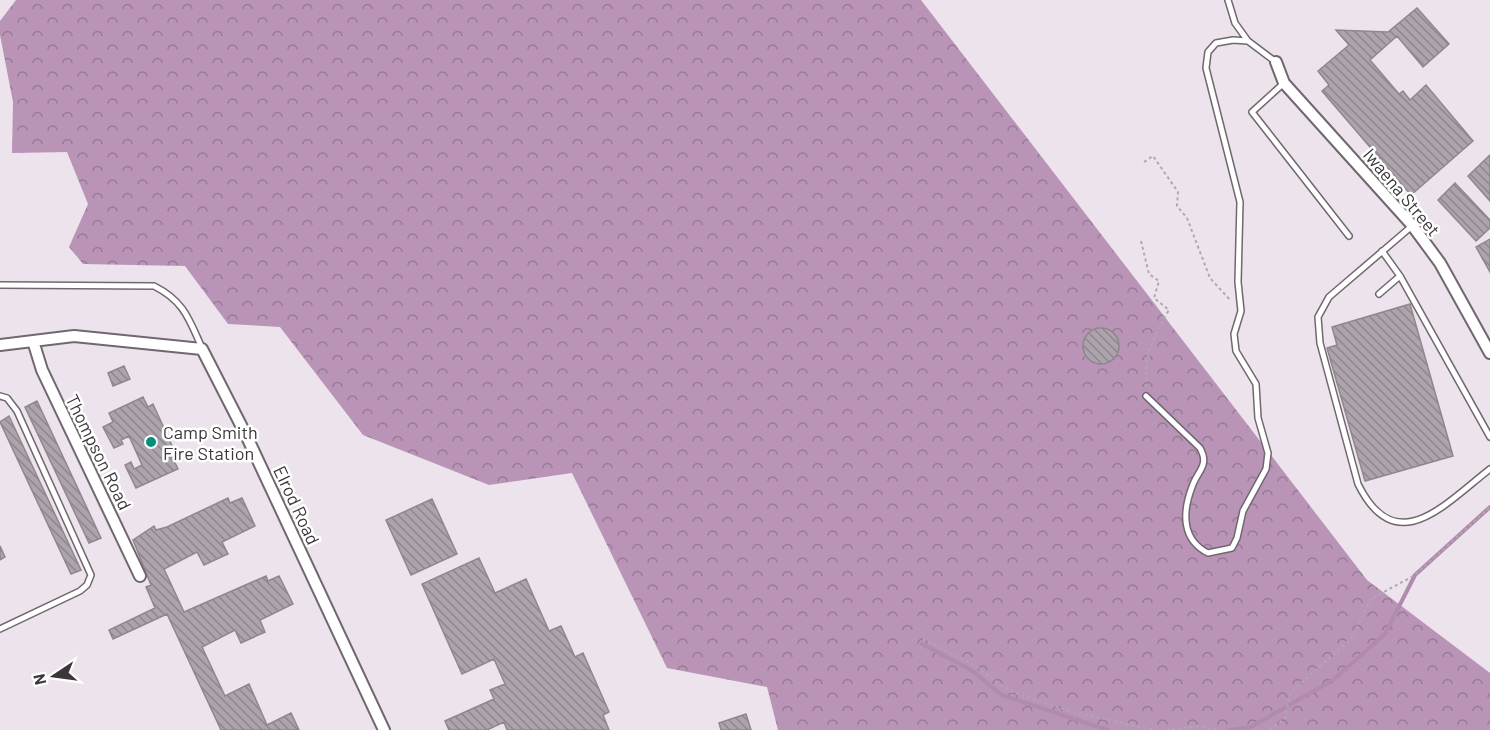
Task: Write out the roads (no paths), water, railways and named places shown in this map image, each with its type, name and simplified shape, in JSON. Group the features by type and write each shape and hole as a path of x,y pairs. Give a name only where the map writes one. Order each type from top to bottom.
{"street":[{"name":"Iwaena Street","path":"1276,62 1284,83 1412,225 1440,263 1490,353"},
{"path":"0,345 74,336 202,349"},
{"name":"Thompson Road","path":"33,340 42,370 140,576"},
{"name":"Elrod Road","path":"202,349 247,437 384,730"}],"lane":[{"path":"1228,0 1235,23 1248,41 1276,62"},
{"path":"1146,396 1200,448 1205,458 1204,468 1192,485 1187,508 1186,529 1191,542 1208,553 1232,548 1238,538 1243,512 1266,469 1268,453 1258,417 1256,384 1236,351 1234,334 1241,311 1238,282 1240,202 1206,68 1208,52 1216,44 1248,41"},
{"path":"1284,83 1252,112 1349,236"},
{"path":"1412,225 1329,297 1318,317 1320,343 1358,484 1368,504 1378,515 1392,522 1409,524 1430,516 1490,469"},
{"path":"1382,251 1400,276 1490,437"},
{"path":"1379,294 1400,276"},
{"path":"0,285 154,286 171,295 187,313 202,349"},
{"path":"0,396 7,398 17,411 91,574 87,585 80,591 0,629"}],"waterway":[{"path":"1230,730 1251,727 1333,680 1385,634 1415,575 1490,507"},
{"path":"922,644 971,670 1002,695 1108,730"}],"place":[{"name":"Camp Smith Fire Station","path":"151,442"}]}
